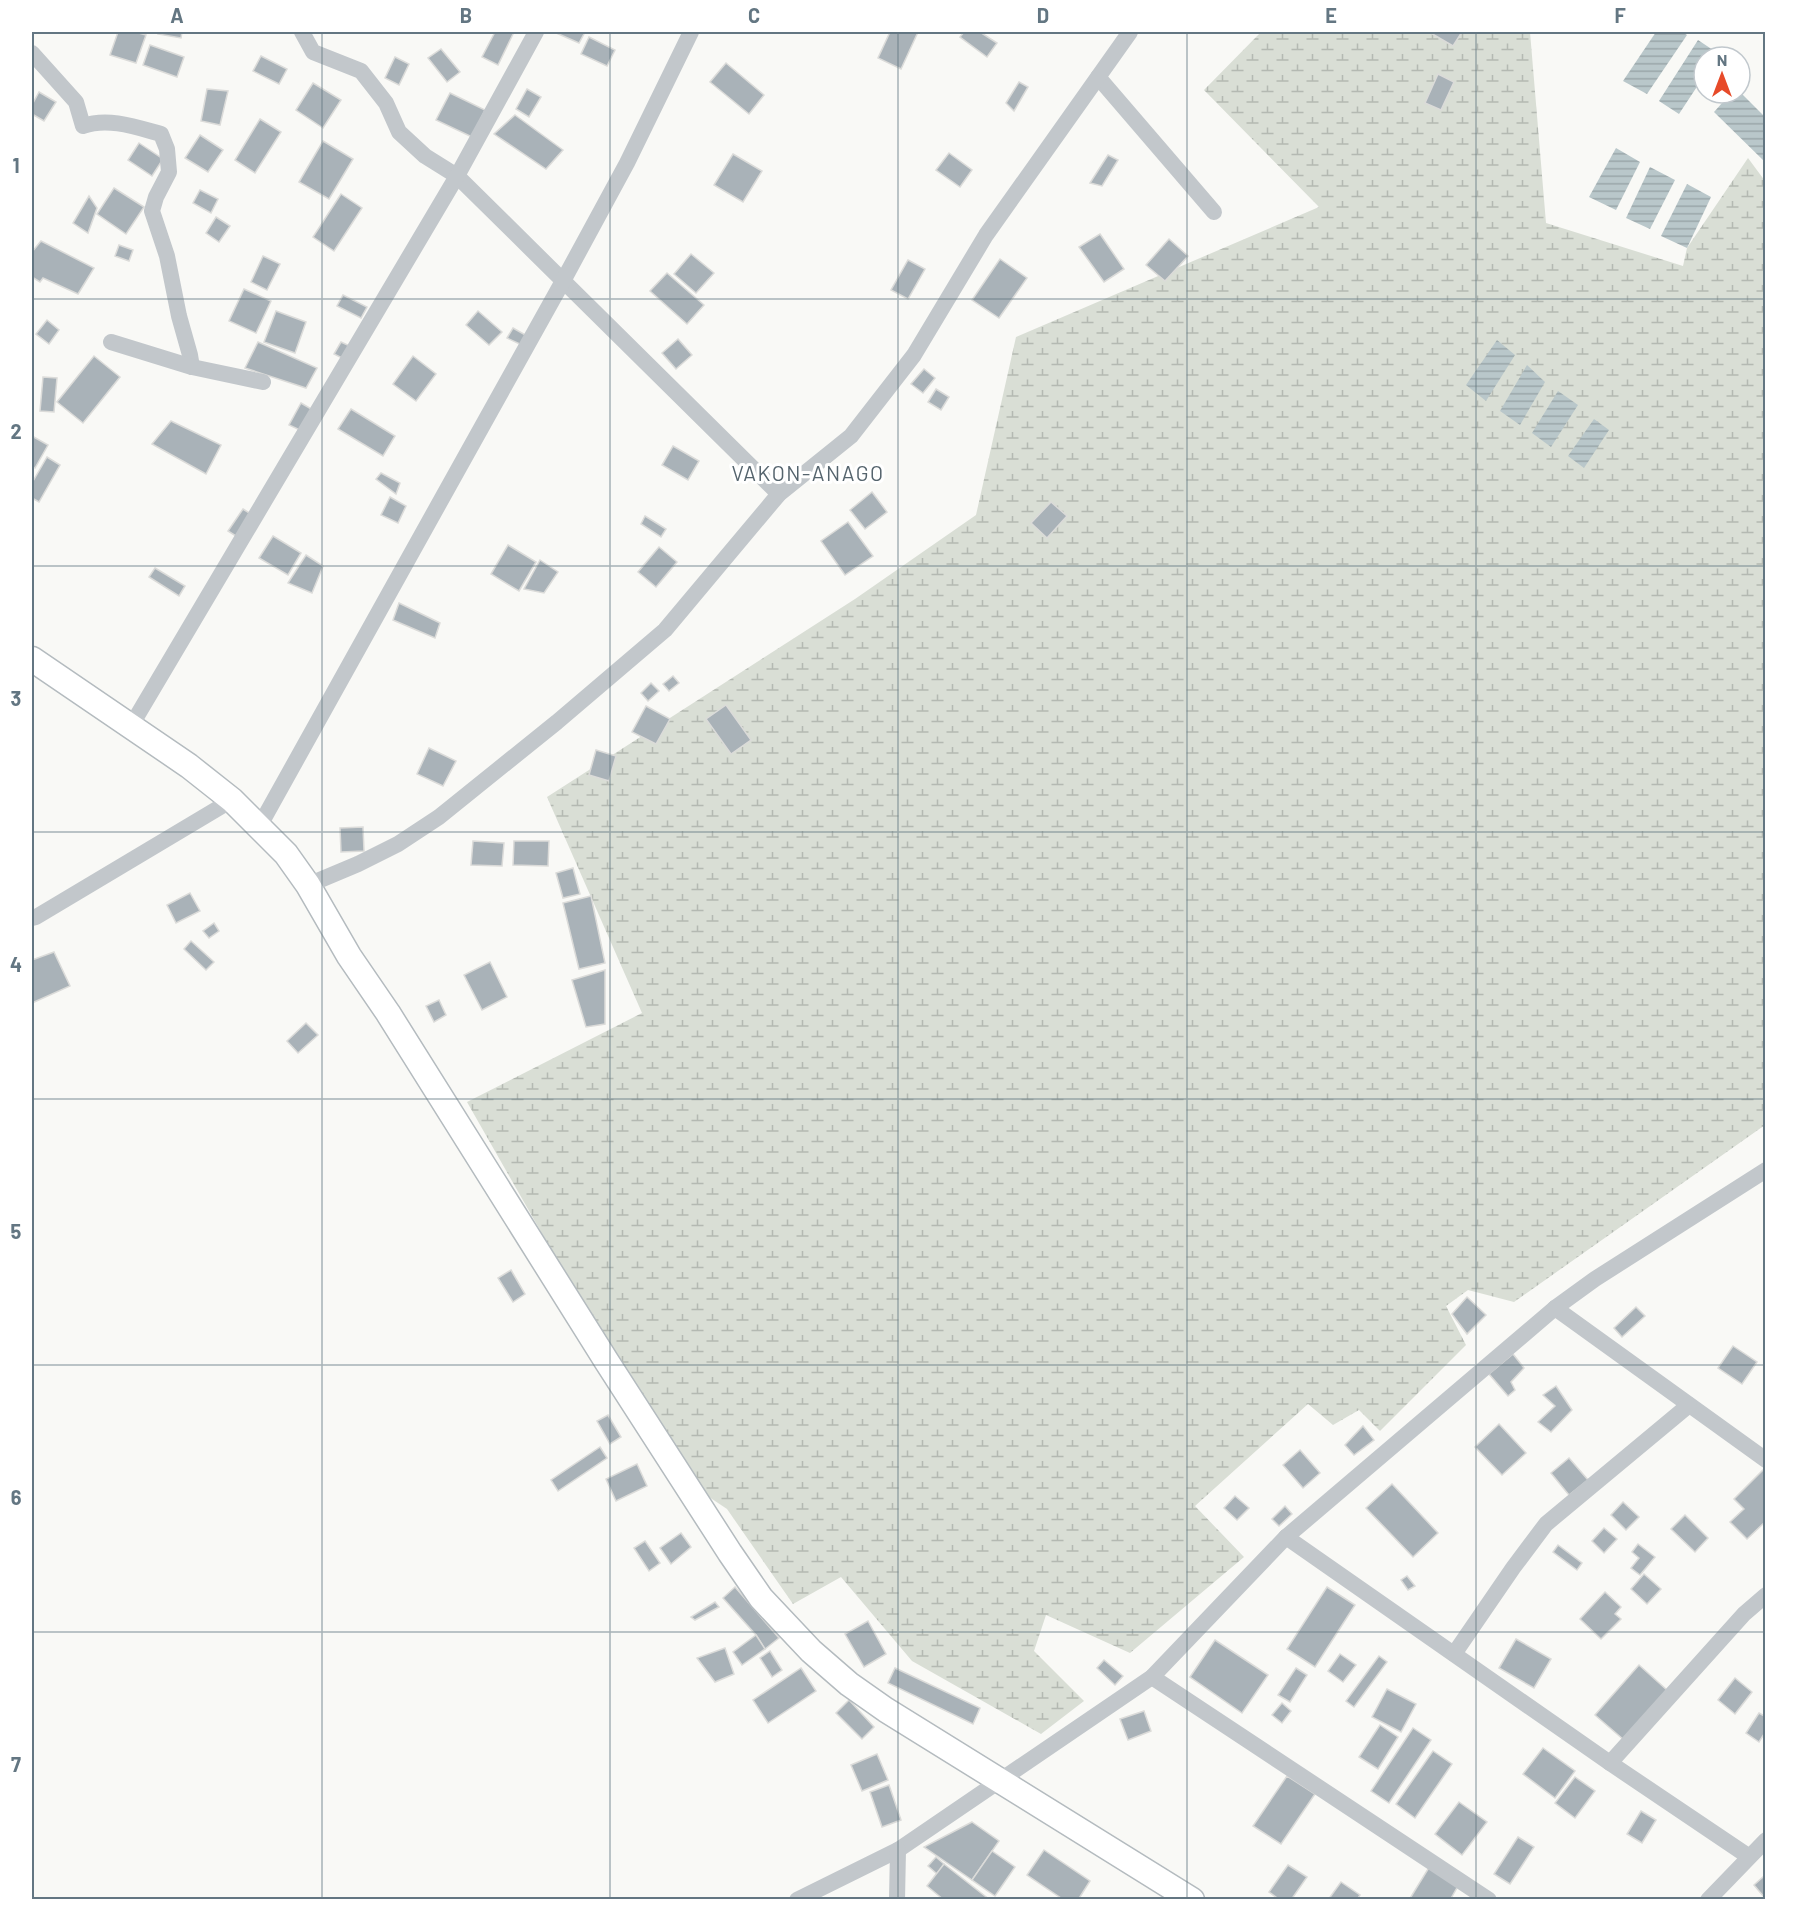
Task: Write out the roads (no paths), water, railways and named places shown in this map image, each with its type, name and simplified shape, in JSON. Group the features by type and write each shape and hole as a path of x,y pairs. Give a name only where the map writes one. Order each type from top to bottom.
{"main road":[{"path":"32,659 189,766 232,800 286,854 309,885 349,956 388,1013 607,1362 761,1598 811,1651 849,1684 886,1710 1192,1899"}],"street":[{"path":"302,32 313,52 361,71 386,103 399,132 425,156 457,176 779,495"},
{"path":"131,726 457,176 536,32"},
{"path":"309,885 398,844 439,817 557,722 665,630 779,495 852,436 914,355 986,235 1130,32"},
{"path":"259,827 627,163 682,36"},
{"path":"32,53 76,102 83,126 95,121 128,124 161,134 167,149 169,172 156,197 152,211 170,265 179,316 192,367"},
{"path":"1098,77 1214,212"},
{"path":"111,342 192,367 263,382"},
{"path":"32,918 232,800"},
{"path":"797,1899 898,1850 1152,1677 1286,1537 1555,1308 1595,1279 1766,1170"},
{"path":"1555,1308 1766,1460"},
{"path":"1454,1654 1512,1568 1546,1524 1689,1405"},
{"path":"1286,1537 1610,1763 1748,1856"},
{"path":"1610,1763 1744,1614 1766,1595"},
{"path":"1152,1677 1489,1899"},
{"path":"1708,1899 1766,1840"},
{"path":"897,1899 898,1850"}],"district":[{"name":"VAKON-ANAGO","path":"808,474"}]}
